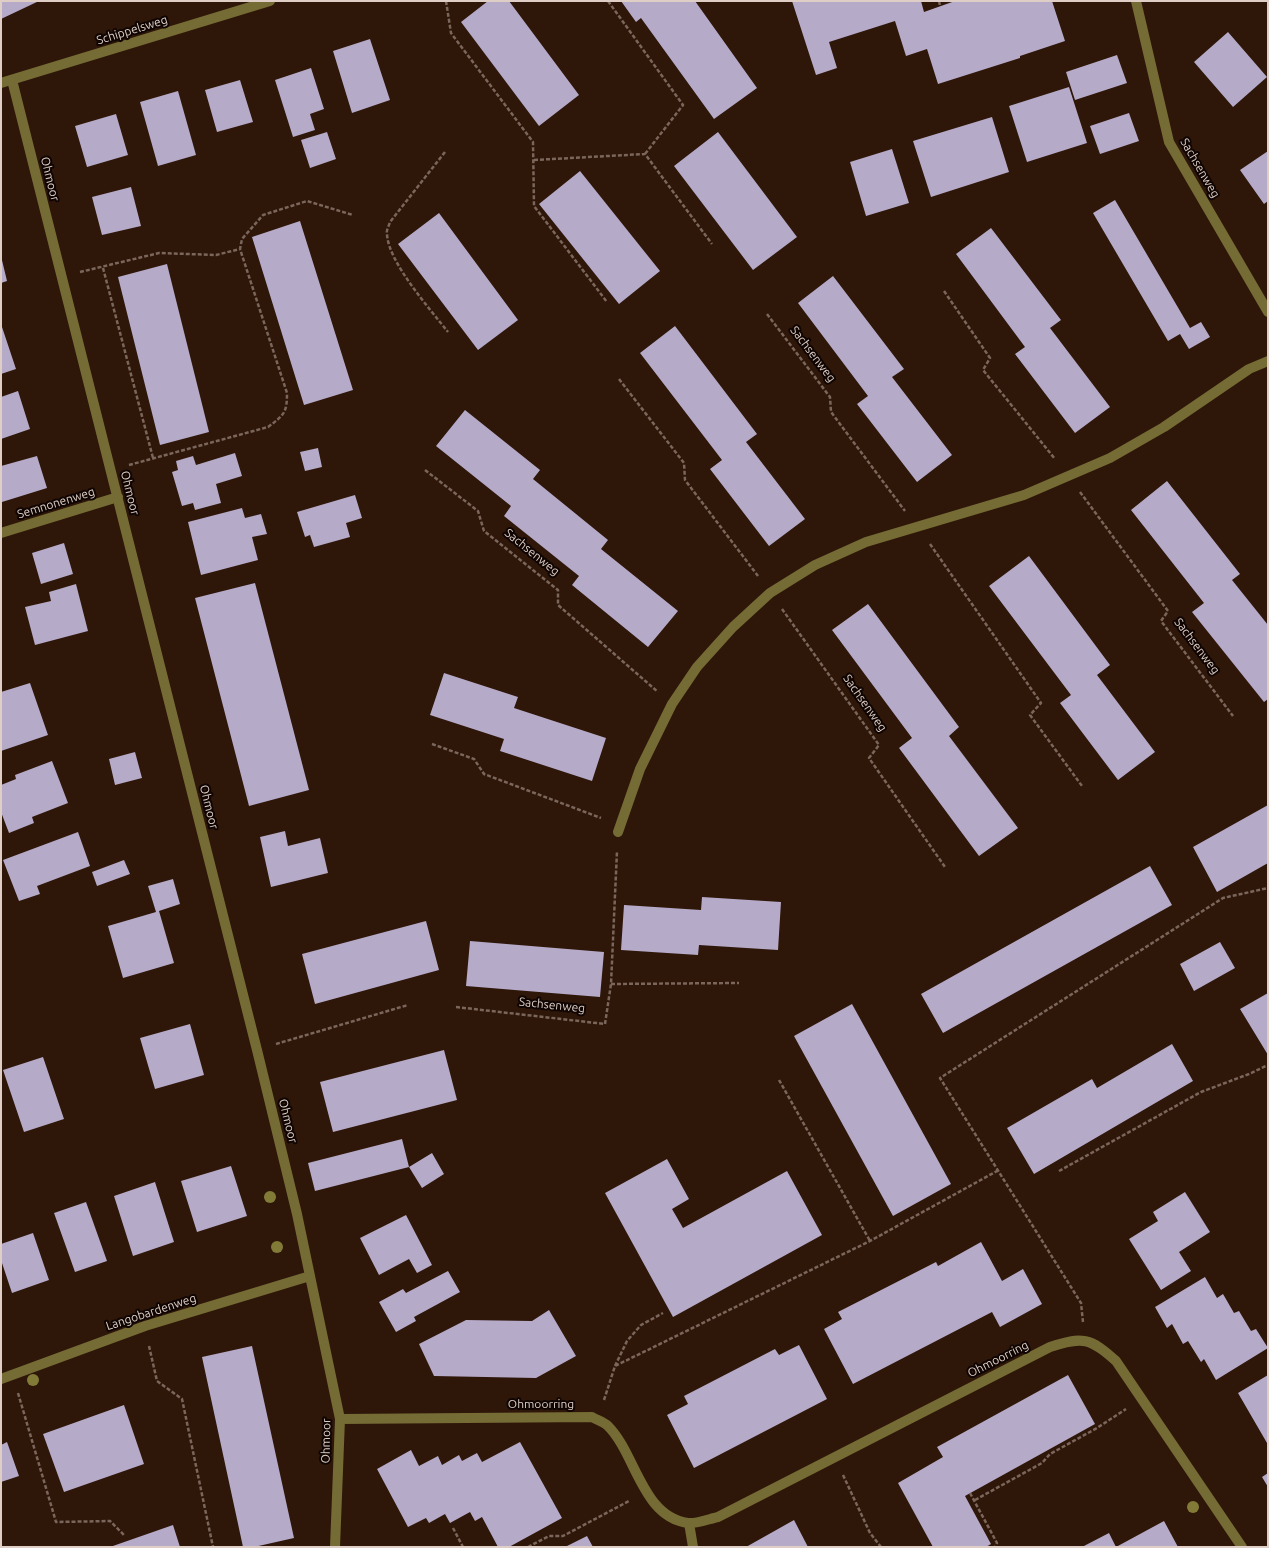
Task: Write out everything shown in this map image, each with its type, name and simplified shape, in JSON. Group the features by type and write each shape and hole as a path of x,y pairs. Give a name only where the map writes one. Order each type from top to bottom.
{"street":[{"name":"Schippelsweg","path":"1,83 270,1"},
{"name":"Sachsenweg","path":"1136,1 1169,142 1268,312"},
{"name":"Ohmoor","path":"12,80 297,1214 340,1419 335,1547"},
{"path":"619,829 640,768 672,704 697,667 733,627 770,593 815,565 866,542 1024,495 1110,458 1164,427 1249,369 1268,361"},
{"name":"Semnonenweg","path":"1,533 118,497"},
{"name":"Langobardenweg","path":"1,1379 145,1326 310,1276"},
{"path":"1086,1340 1100,1346 1116,1361 1242,1547"},
{"name":"Ohmoorring","path":"689,1523 718,1517 834,1456 1050,1347 1068,1341 1086,1340"},
{"path":"592,1417 607,1425 620,1441 646,1491 657,1506 672,1518 689,1523 693,1547"},
{"name":"Ohmoorring","path":"340,1419 592,1417"}],"path":[{"path":"446,1 451,33 532,142 534,160 534,206 607,302"},
{"path":"534,160 645,154 683,105 608,1"},
{"path":"939,1 940,6"},
{"path":"445,152 390,222 386,232 396,263 448,332"},
{"path":"645,154 712,244"},
{"path":"111,470 268,427 280,418 287,407 287,393 240,249 242,239 263,215 307,201 353,215"},
{"path":"62,276 103,268 160,253 216,255 240,249"},
{"path":"103,268 153,458"},
{"name":"Sachsenweg","path":"944,291 990,358 983,370 1069,476 1168,611 1161,621 1233,716"},
{"name":"Sachsenweg","path":"767,314 830,397 831,412 918,526 1042,703 1030,715 1082,786"},
{"name":"Sachsenweg","path":"619,379 684,463 685,480 770,593 879,745 869,758 945,868"},
{"name":"Sachsenweg","path":"424,470 478,511 484,530 558,590 558,605 672,704"},
{"path":"432,744 474,759 484,774 619,829"},
{"name":"Sachsenweg","path":"456,1007 605,1024 612,984 619,829"},
{"path":"1086,1340 1081,1303 940,1078 1223,898 1268,888"},
{"path":"612,984 739,983"},
{"path":"257,1050 408,1006"},
{"path":"1059,1171 1201,1092 1249,1074 1268,1065"},
{"path":"780,1080 870,1241"},
{"path":"615,1366 870,1241 997,1171"},
{"path":"592,1417 604,1400 615,1366 627,1341 640,1325 662,1313"},
{"path":"145,1326 157,1381 182,1400 214,1547"},
{"path":"13,1375 56,1522 110,1521 125,1536"},
{"path":"974,1500 1042,1463 1050,1454 1097,1428 1142,1399"},
{"path":"834,1456 870,1533 881,1547"},
{"path":"528,1547 549,1536 563,1536 646,1491"},
{"path":"970,1493 997,1543 995,1547"},
{"path":"453,1528 463,1547"}],"building":[{"path":"1,1 39,1 1,19"},
{"path":"488,1 509,1 579,95 539,126 461,22"},
{"path":"621,1 695,1 757,88 714,119 641,18 636,22"},
{"path":"792,1 921,1 924,12 955,1 1052,1 1065,41 1020,56 1020,58 938,84 927,49 906,56 895,21 829,42 837,68 816,75"},
{"path":"1228,32 1267,77 1233,107 1194,62"},
{"path":"370,39 390,100 352,113 333,51"},
{"path":"1117,55 1127,83 1075,100 1066,72"},
{"path":"311,68 324,109 310,114 315,130 293,137 275,80"},
{"path":"240,80 253,122 217,132 205,90"},
{"path":"1069,87 1087,143 1027,162 1009,106"},
{"path":"178,91 196,155 158,166 140,102"},
{"path":"1129,113 1139,141 1100,154 1090,126"},
{"path":"116,114 128,155 87,167 75,126"},
{"path":"992,117 1009,172 931,197 913,141"},
{"path":"327,132 336,159 310,168 301,140"},
{"path":"718,132 797,237 753,270 674,166"},
{"path":"892,149 909,203 866,216 850,162"},
{"path":"1268,151 1268,201 1264,204 1240,170"},
{"path":"580,171 660,271 619,304 539,204"},
{"path":"131,187 141,226 102,235 92,197"},
{"path":"1115,200 1190,328 1201,322 1210,337 1189,349 1180,334 1168,341 1093,213"},
{"path":"439,213 518,320 478,350 398,244"},
{"path":"300,221 353,390 304,405 252,237"},
{"path":"991,228 1061,320 1050,328 1110,407 1075,433 1015,354 1025,347 956,254"},
{"path":"1,256 7,281 1,283"},
{"path":"167,264 209,432 160,445 118,277"},
{"path":"833,276 904,369 892,377 952,455 917,482 857,404 868,396 798,303"},
{"path":"1,324 16,369 1,374"},
{"path":"675,326 757,434 746,442 805,519 769,546 710,469 722,460 640,353"},
{"path":"18,391 30,429 1,439 1,397"},
{"path":"465,410 540,470 533,479 608,540 601,549 678,611 648,647 572,585 579,576 504,516 511,506 436,446"},
{"path":"318,448 322,467 305,471 300,452"},
{"path":"235,453 242,476 216,484 221,503 195,510 193,503 182,506 172,472 178,470 176,461 193,456 196,465"},
{"path":"37,456 47,488 2,502 1,466"},
{"path":"1167,481 1240,574 1232,580 1268,625 1268,699 1264,702 1192,612 1204,603 1131,510"},
{"path":"355,495 362,518 346,523 350,537 314,547 310,535 305,537 297,512"},
{"path":"242,508 245,518 261,514 267,534 252,537 258,560 201,575 188,522"},
{"path":"64,543 73,574 41,584 32,553"},
{"path":"1029,556 1110,665 1097,675 1155,752 1118,780 1060,703 1071,695 989,586"},
{"path":"255,583 309,790 249,806 195,598"},
{"path":"76,584 88,631 35,645 25,607 51,601 49,592"},
{"path":"868,604 959,727 949,736 1018,828 979,856 899,748 912,738 832,630"},
{"path":"444,673 518,697 514,708 606,738 592,781 500,751 504,739 430,715"},
{"path":"30,683 48,735 1,751 1,692"},
{"path":"135,752 142,778 115,785 109,759"},
{"path":"52,761 68,803 32,817 34,823 9,833 1,812 1,785 16,779 15,775"},
{"path":"1268,805 1268,863 1217,892 1193,847"},
{"path":"285,831 288,846 320,838 328,873 271,887 260,837"},
{"path":"78,832 90,866 37,886 40,894 19,901 3,860"},
{"path":"124,860 130,874 97,886 92,872"},
{"path":"1150,866 1172,905 943,1033 921,994"},
{"path":"173,879 180,904 159,911 174,963 123,978 108,926 156,912 148,886"},
{"path":"702,897 781,902 778,950 699,945 698,955 621,950 624,905 701,910"},
{"path":"426,921 439,970 315,1004 302,954"},
{"path":"470,941 604,952 600,997 466,986"},
{"path":"1220,942 1235,968 1194,991 1180,964"},
{"path":"1268,993 1268,1055 1240,1009"},
{"path":"852,1004 951,1184 893,1216 794,1036"},
{"path":"190,1024 204,1075 155,1089 140,1038"},
{"path":"1172,1044 1193,1081 1034,1174 1007,1128 1092,1079 1097,1088"},
{"path":"444,1050 457,1100 333,1132 320,1082"},
{"path":"43,1057 64,1119 24,1132 3,1070"},
{"path":"402,1139 409,1167 315,1191 308,1163"},
{"path":"432,1153 444,1174 422,1188 409,1167"},
{"path":"667,1159 689,1199 672,1209 683,1228 787,1171 822,1235 673,1317 605,1193"},
{"path":"231,1166 247,1216 197,1232 181,1181"},
{"path":"155,1182 174,1242 133,1256 114,1196"},
{"path":"1185,1192 1210,1232 1179,1252 1191,1271 1161,1290 1129,1239 1158,1221 1153,1212"},
{"path":"86,1202 107,1261 75,1272 54,1213"},
{"path":"406,1215 432,1265 417,1273 409,1259 379,1275 360,1238"},
{"path":"33,1233 49,1280 12,1293 1,1260 1,1244"},
{"path":"981,1242 1002,1281 1023,1269 1042,1304 1000,1327 992,1312 853,1384 824,1329 842,1319 838,1312 936,1262 938,1266"},
{"path":"448,1271 460,1292 414,1317 416,1321 396,1332 379,1302 403,1289 406,1293"},
{"path":"1205,1277 1217,1298 1223,1294 1234,1313 1239,1311 1251,1331 1256,1329 1268,1348 1216,1380 1204,1359 1201,1362 1188,1341 1183,1344 1172,1324 1167,1328 1155,1307"},
{"path":"549,1310 576,1356 536,1378 434,1376 419,1344 466,1320 532,1321"},
{"path":"799,1345 827,1399 694,1468 667,1415 688,1404 684,1396 775,1349 779,1355"},
{"path":"252,1346 294,1538 254,1547 243,1547 202,1357"},
{"path":"1068,1375 1095,1424 965,1496 991,1544 986,1547 933,1547 898,1483 943,1457 937,1447"},
{"path":"1268,1375 1268,1442 1267,1443 1238,1393"},
{"path":"124,1405 144,1464 64,1492 43,1434"},
{"path":"7,1442 19,1476 1,1482 1,1445"},
{"path":"520,1442 562,1518 509,1547 498,1547 482,1517 475,1521 470,1512 450,1523 445,1514 429,1523 426,1518 408,1527 377,1469 411,1450 419,1466 438,1456 442,1465 459,1455 462,1461 477,1453 482,1462"},
{"path":"1268,1473 1268,1487 1262,1477"},
{"path":"794,1520 808,1547 746,1547"},
{"path":"1164,1521 1178,1547 1116,1547"},
{"path":"173,1525 180,1547 110,1547"},
{"path":"1109,1533 1116,1547 1082,1547"},
{"path":"587,1536 593,1547 565,1547"}]}
